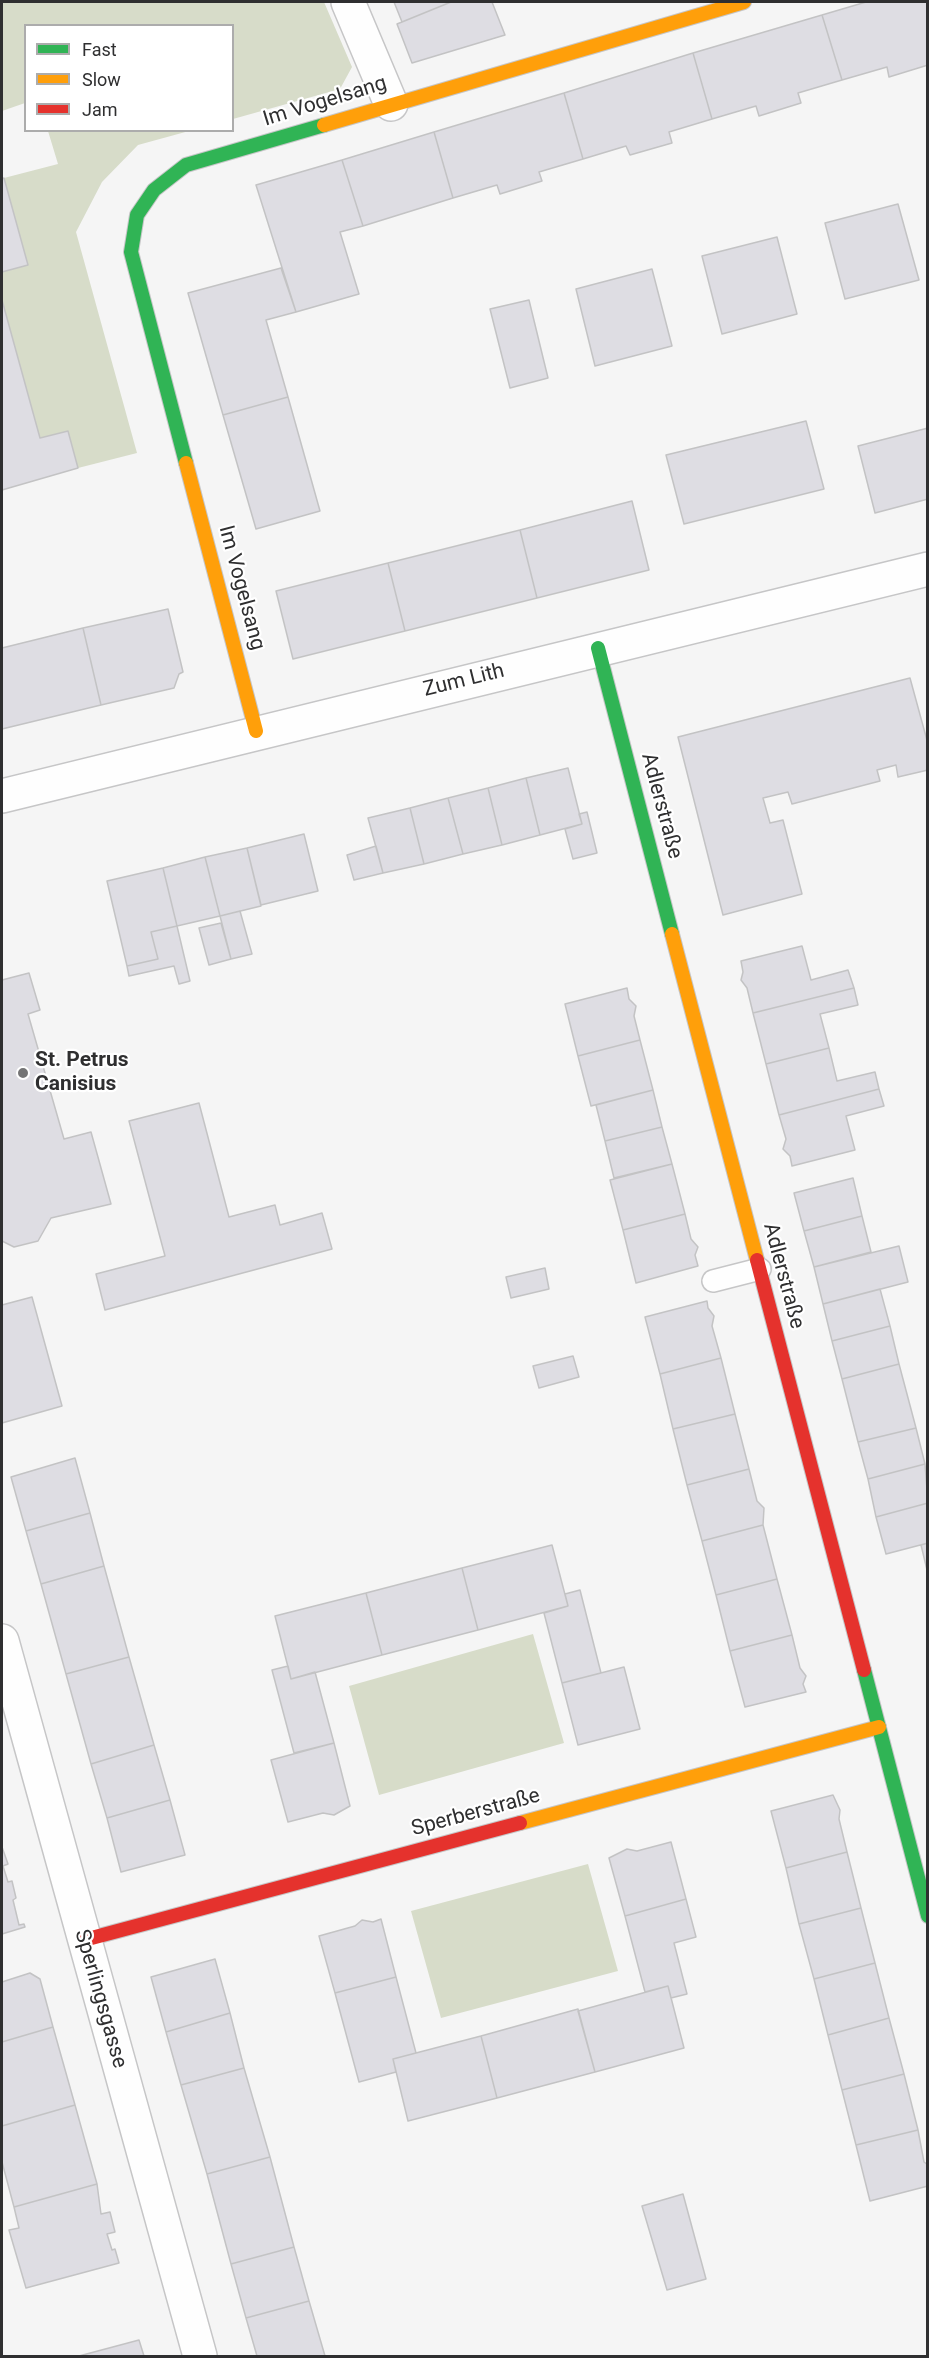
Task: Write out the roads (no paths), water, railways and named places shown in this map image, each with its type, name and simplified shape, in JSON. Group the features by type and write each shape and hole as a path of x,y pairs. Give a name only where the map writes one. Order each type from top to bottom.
{"street":[{"path":"348,2 391,104"},
{"name":"Im Vogelsang","path":"256,731 131,252 137,215 154,190 186,165 744,2"},
{"name":"Zum Lith","path":"2,796 256,731 927,568"},
{"name":"Adlerstraße","path":"598,648 927,1916"},
{"name":"Sperlingsgasse","path":"2,1641 200,2356"},
{"name":"Sperberstraße","path":"84,1940 879,1728"}],"lane":[{"path":"713,1281 760,1269"}],"place":[{"name":"St. Petrus Canisius","path":"23,1073"}]}
